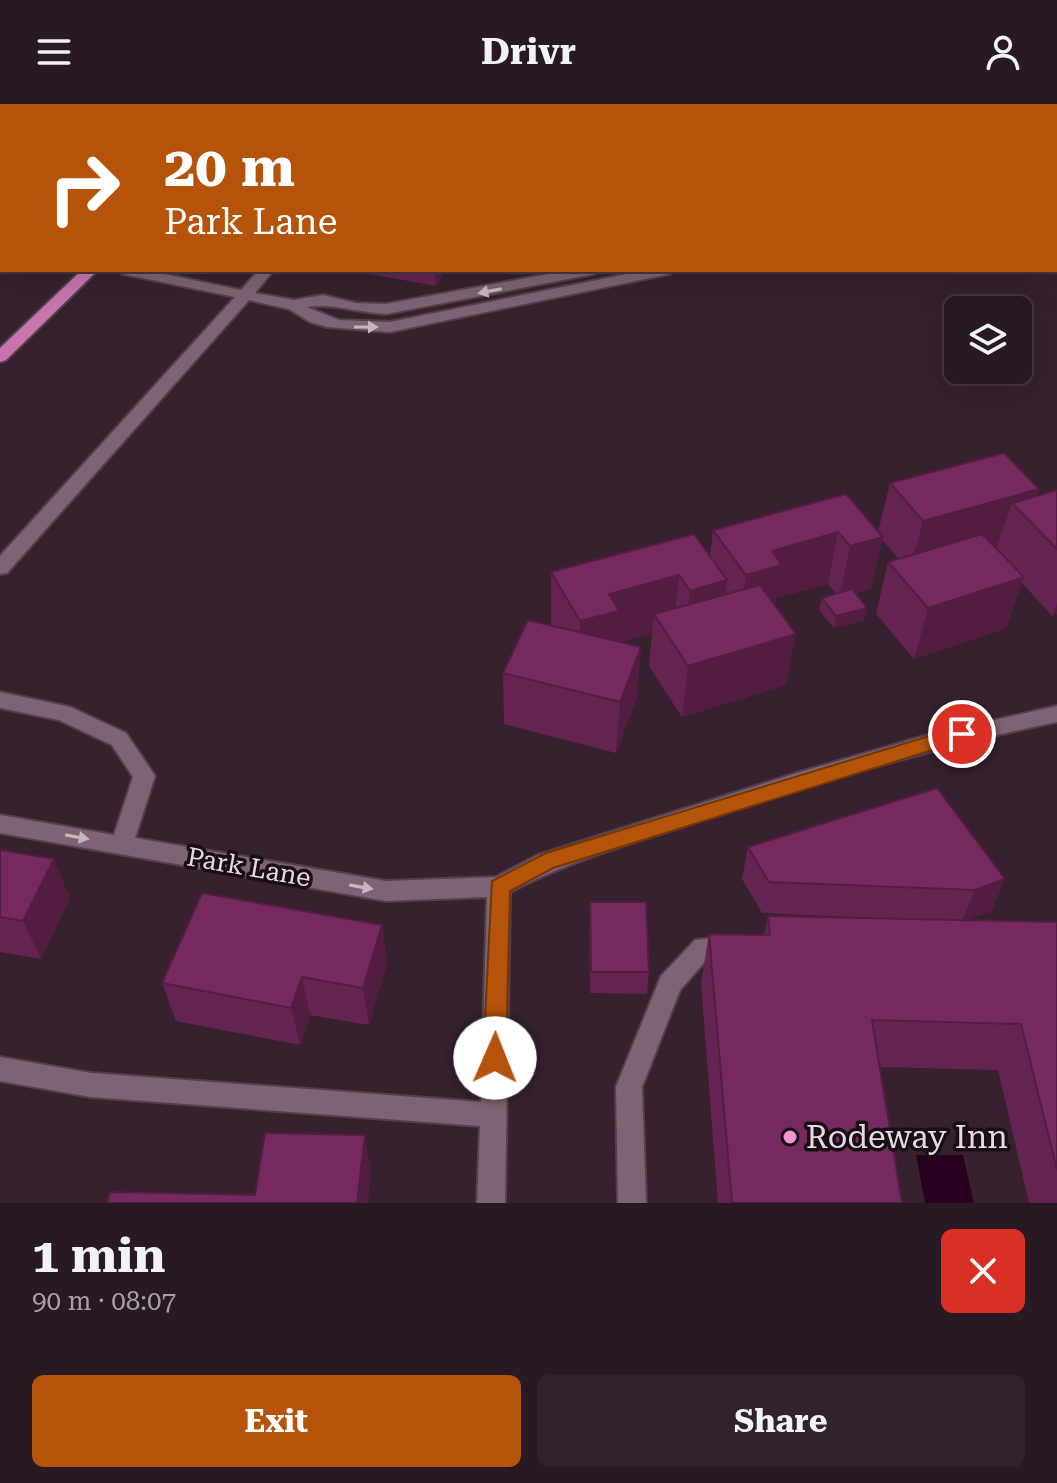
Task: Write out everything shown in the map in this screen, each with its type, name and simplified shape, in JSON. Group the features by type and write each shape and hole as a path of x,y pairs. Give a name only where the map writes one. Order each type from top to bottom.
{"main road":[{"path":"0,357 89,272"}],"street":[{"path":"133,272 294,305 323,300 356,308 386,309 584,272"},
{"path":"0,568 265,272"},
{"path":"294,305 309,319 350,327 390,327 659,272"},
{"path":"455,298 463,313"},
{"path":"0,700 63,713 119,739 144,776 122,845"},
{"name":"Park Lane","path":"0,824 386,891 499,887 546,862 903,749 991,726 1057,714"},
{"path":"491,1203 499,887"},
{"path":"632,1203 629,1087 670,984 703,947 761,945"},
{"path":"0,1069 91,1085 493,1115"}],"shaded area":[{"path":"916,1155 963,1155 974,1203 925,1203"}],"building":[{"path":"1004,453 1039,489 923,521 890,483"},
{"path":"1057,490 1057,549 1012,503"},
{"path":"846,494 883,537 850,546 838,532 772,551 782,565 746,575 713,530"},
{"path":"694,534 727,580 690,591 679,575 609,594 619,611 580,621 551,572"},
{"path":"982,534 1024,577 928,608 888,562"},
{"path":"760,585 796,634 688,666 654,614"},
{"path":"852,589 867,608 836,616 822,598"},
{"path":"528,620 641,647 620,702 503,673"},
{"path":"937,788 1005,879 975,890 769,882 748,847"},
{"path":"0,850 54,859 23,921 0,917"},
{"path":"202,893 382,925 363,988 302,977 291,1008 162,983"},
{"path":"590,902 646,902 649,972 591,972"},
{"name":"Rodeway Inn","path":"768,916 1057,922 1057,1170 1021,1024 872,1020 902,1203 732,1203 709,934 770,935"},
{"path":"265,1133 365,1135 357,1203 107,1203 110,1192 255,1195"}],"place":[{"name":"Rodeway Inn","path":"790,1137"}],"route":[{"path":"495,1058 499,887 546,862 903,749 962,734"}]}
